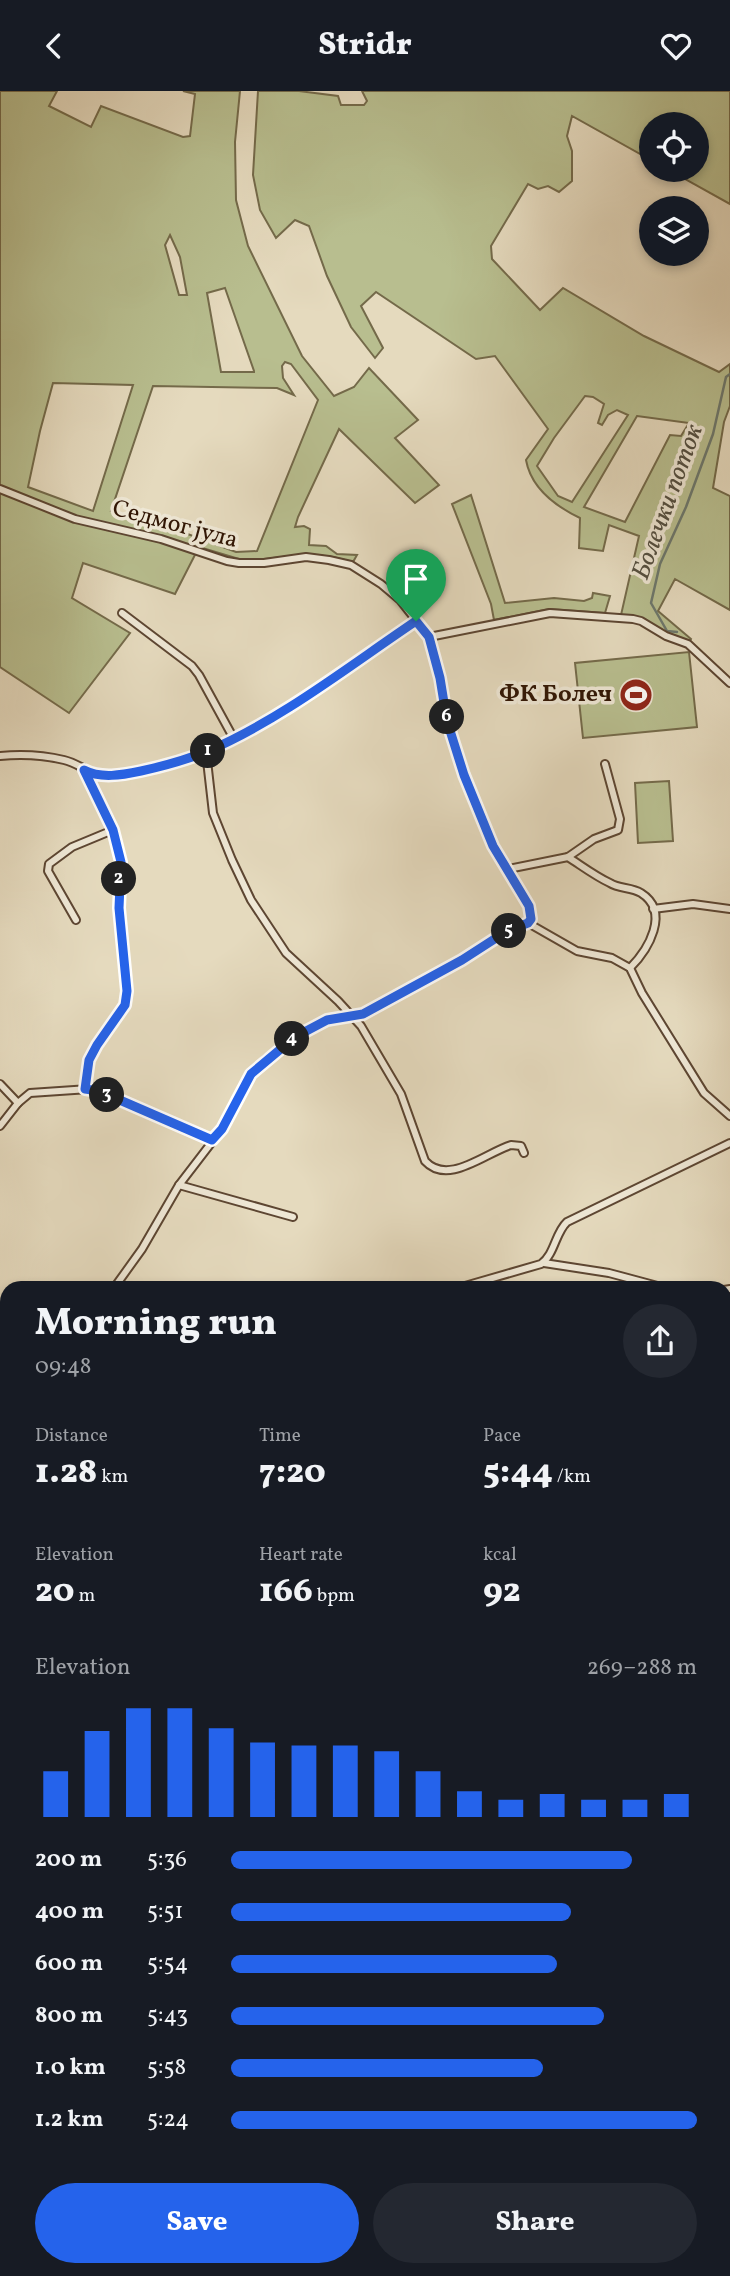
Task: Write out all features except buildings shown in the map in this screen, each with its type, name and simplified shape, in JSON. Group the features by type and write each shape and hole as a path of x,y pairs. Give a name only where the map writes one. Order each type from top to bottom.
{"street":[{"name":"Седмог јула","path":"0,489 75,519 160,539 239,563 264,563 306,557 351,565 381,584 400,600 429,637 440,678 447,721 464,775 493,846 529,906 531,919 528,923"},
{"path":"122,613 192,666 234,739"},
{"path":"429,637 550,613 633,619 688,644 730,683"},
{"path":"0,756 34,755 63,760 92,774 124,774 173,763 234,739 314,691 416,621"},
{"path":"206,752 213,813 251,901 286,953 354,1017 383,1059 401,1094 425,1161 431,1168 450,1171 511,1145 521,1146 524,1153"},
{"path":"508,869 568,856 594,839 618,830 620,818 605,764"},
{"path":"84,770 113,830 121,862 119,908 127,995 125,1005 89,1060 85,1089"},
{"path":"76,920 48,871 49,864 72,847 113,830"},
{"path":"568,856 613,885 642,894 648,899 653,909 654,933 650,944 630,968"},
{"path":"653,909 693,904 730,909"},
{"path":"119,1281 142,1249 179,1185 222,1129 237,1095 251,1074 266,1059 306,1030 327,1020 363,1014 462,960 507,931 528,923 577,951 612,958 630,968 642,993 704,1093 730,1116"},
{"path":"0,1084 18,1103"},
{"path":"0,1126 18,1103 30,1093 85,1089 99,1091 212,1140"},
{"path":"544,1263 567,1222 730,1143"},
{"path":"179,1185 293,1217"},
{"path":"492,1281 544,1263 578,1267 636,1281"}],"green space":[{"path":"0,91 57,91 49,106 91,127 101,106 183,137 190,136 195,94 183,91 240,91 235,142 236,200 248,246 302,356 334,396 354,387 369,368 418,420 395,438 439,485 415,503 339,429 295,527 304,526 310,529 309,545 326,546 337,554 357,555 353,562 308,554 239,559 199,547 175,594 83,563 72,598 130,633 69,713 0,667","holes":["170,235 180,257 187,295 179,295 165,245","225,288 254,372 221,372 207,293","285,362 291,364 318,400 257,551 236,552 158,523 111,511 153,386 277,388 294,395 283,378 282,366","53,383 133,385 93,511 28,487"]},
{"path":"258,91 299,91 338,96 341,105 364,105 367,101 362,91 730,91 730,204 691,182 709,182 709,112 639,112 639,153 572,116 567,136 572,151 572,181 559,192 548,186 538,189 528,184 491,246 492,259 540,310 563,288 644,336 719,372 730,364 730,406 724,422 713,488 730,496 730,610 675,579 658,611 691,639 689,643 662,633 640,618 621,615 639,536 609,525 603,551 579,548 580,518 546,495 533,479 526,460 548,429 495,356 476,359 376,292 361,306 383,348 375,358 351,327 327,276 309,226 295,220 276,238 260,210 253,175","holes":["585,396 593,397 604,404 598,423 602,425 608,415 617,410 628,415 572,502 558,496 537,466","637,416 689,423 681,436 670,435 625,522 584,507"]},
{"path":"471,495 505,603 554,598 584,601 592,598 593,593 610,596 605,613 549,609 494,620 491,604 452,504"},
{"name":"ФК Болеч","path":"689,652 697,727 583,738 575,663"},
{"path":"669,781 673,841 638,843 635,783"}],"waterway":[{"name":"Болечки поток","path":"677,632 667,631 651,603 660,564 686,507 713,434 726,377 730,374"}],"place":[{"name":"ФК Болеч","path":"636,695"}],"route":[{"path":"416,621 429,637 440,678 447,721 464,775 493,846 529,906 531,919 363,1014 327,1020 295,1037 251,1074 241,1088 222,1129 212,1140 99,1091 85,1089 89,1060 125,1005 127,991 119,908 121,862 113,830 84,770 92,774 124,774 206,752 234,739 314,691 416,621"}]}
